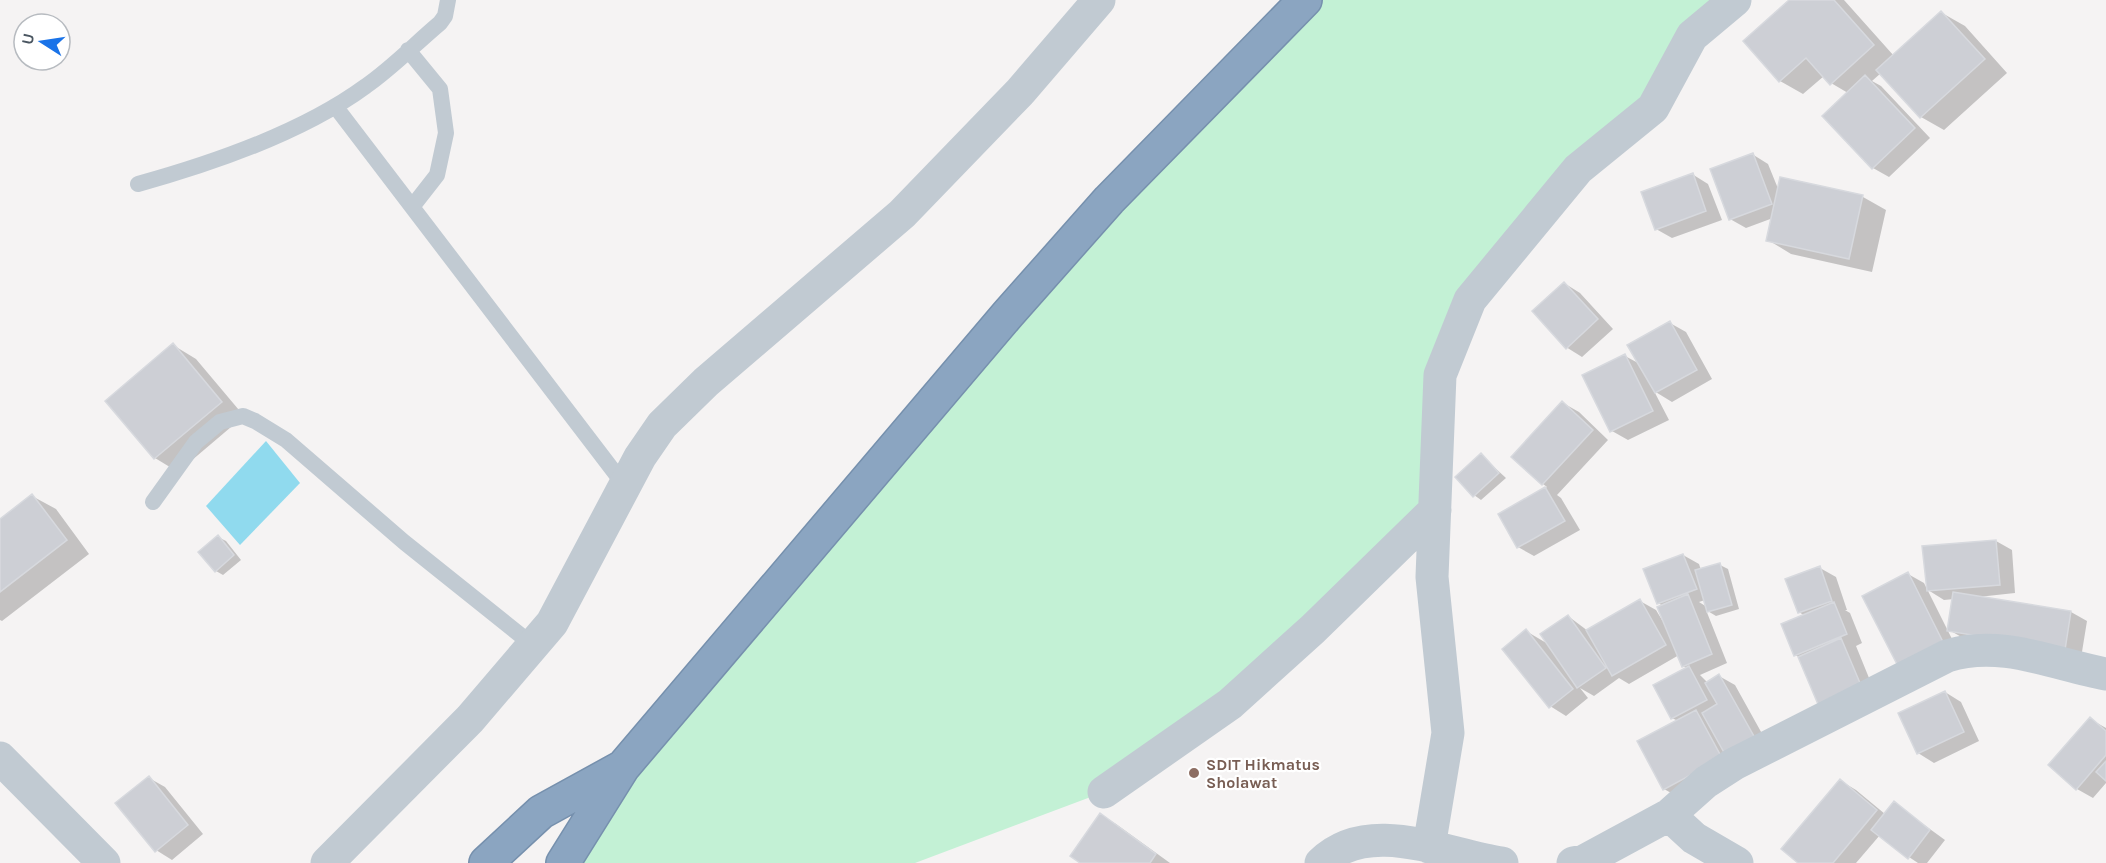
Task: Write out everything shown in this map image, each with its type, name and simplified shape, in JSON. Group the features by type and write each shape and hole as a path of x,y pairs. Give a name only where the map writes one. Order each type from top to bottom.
{"highway":[{"path":"563,863 622,767 1101,208 1305,0"},
{"path":"486,863 541,812 622,767"}],"street":[{"path":"327,863 470,719 534,646 562,609 651,439 677,408 902,214 1020,92 1099,0"},
{"path":"1429,847 1448,733 1432,577 1440,375 1470,300 1578,169 1653,108 1692,36 1735,0"},
{"path":"1104,792 1230,704 1313,629 1435,510"},
{"path":"1573,863 1584,861 1669,815 1706,782 1734,764 1947,656 1963,651 2001,650 2106,674"},
{"path":"0,758 104,863"},
{"path":"1669,815 1694,838 1737,863"},
{"path":"1321,863 1338,851 1375,840 1398,840 1502,863"}],"lane":[{"path":"138,184 210,164 335,106 367,86 440,23 445,16 448,0"},
{"path":"408,50 440,89 446,133 437,175 412,207"},
{"path":"335,106 625,486"},
{"path":"153,502 196,442 220,422 243,416 255,420 286,440 404,543 534,646"}],"green space":[{"path":"1311,0 1732,0 1653,108 1470,300 1440,375 1435,510 1104,792 915,863 563,863 1109,200"}],"water":[{"path":"266,441 300,483 240,545 206,506"}],"building":[{"path":"1789,0 1834,0 1874,45 1830,85 1806,58 1779,82 1743,41"},
{"path":"1941,11 1985,59 1920,118 1876,70"},
{"path":"1865,75 1915,128 1872,169 1822,116"},
{"path":"1753,153 1772,204 1729,220 1710,169"},
{"path":"1693,173 1706,211 1655,230 1641,192"},
{"path":"1780,177 1863,195 1849,259 1766,241"},
{"path":"1564,282 1598,319 1566,349 1532,311"},
{"path":"1670,321 1697,370 1655,393 1627,345"},
{"path":"173,343 222,402 154,459 105,401"},
{"path":"1625,354 1653,411 1610,432 1582,375"},
{"path":"1562,401 1593,430 1542,485 1511,457"},
{"path":"1481,453 1499,473 1473,497 1455,477"},
{"path":"1545,487 1565,521 1517,548 1498,514"},
{"path":"32,494 67,540 0,592 0,519"},
{"path":"218,535 234,555 215,572 198,552"},
{"path":"1996,540 2000,585 1927,591 1922,546"},
{"path":"1683,554 1697,589 1657,604 1643,569"},
{"path":"1720,563 1732,605 1707,612 1695,570"},
{"path":"1820,566 1832,601 1798,613 1785,579"},
{"path":"1908,572 1946,648 1901,672 1862,596"},
{"path":"1953,592 2071,611 2065,650 1947,631"},
{"path":"1688,594 1712,654 1682,667 1657,607"},
{"path":"1640,599 1666,645 1612,676 1586,630"},
{"path":"1834,602 1847,634 1794,656 1781,624"},
{"path":"1568,615 1606,668 1577,688 1540,634"},
{"path":"1526,629 1573,689 1549,708 1502,649"},
{"path":"1841,638 1863,690 1820,709 1798,657"},
{"path":"1689,666 1707,700 1671,719 1653,685"},
{"path":"1719,674 1755,738 1726,756 1702,713 1717,704 1705,683"},
{"path":"1945,691 1964,732 1917,754 1898,713"},
{"path":"1696,710 1722,758 1663,790 1637,741"},
{"path":"2090,717 2106,731 2106,755 2076,790 2048,765"},
{"path":"2106,761 2106,781 2096,772"},
{"path":"149,776 188,825 155,852 115,803"},
{"path":"1840,779 1877,810 1833,863 1798,863 1781,849"},
{"path":"1894,801 1930,830 1908,859 1871,830"},
{"path":"1100,813 1156,854 1150,863 1080,863 1070,856"}],"place":[{"name":"SDIT Hikmatus Sholawat","path":"1194,773"}]}
